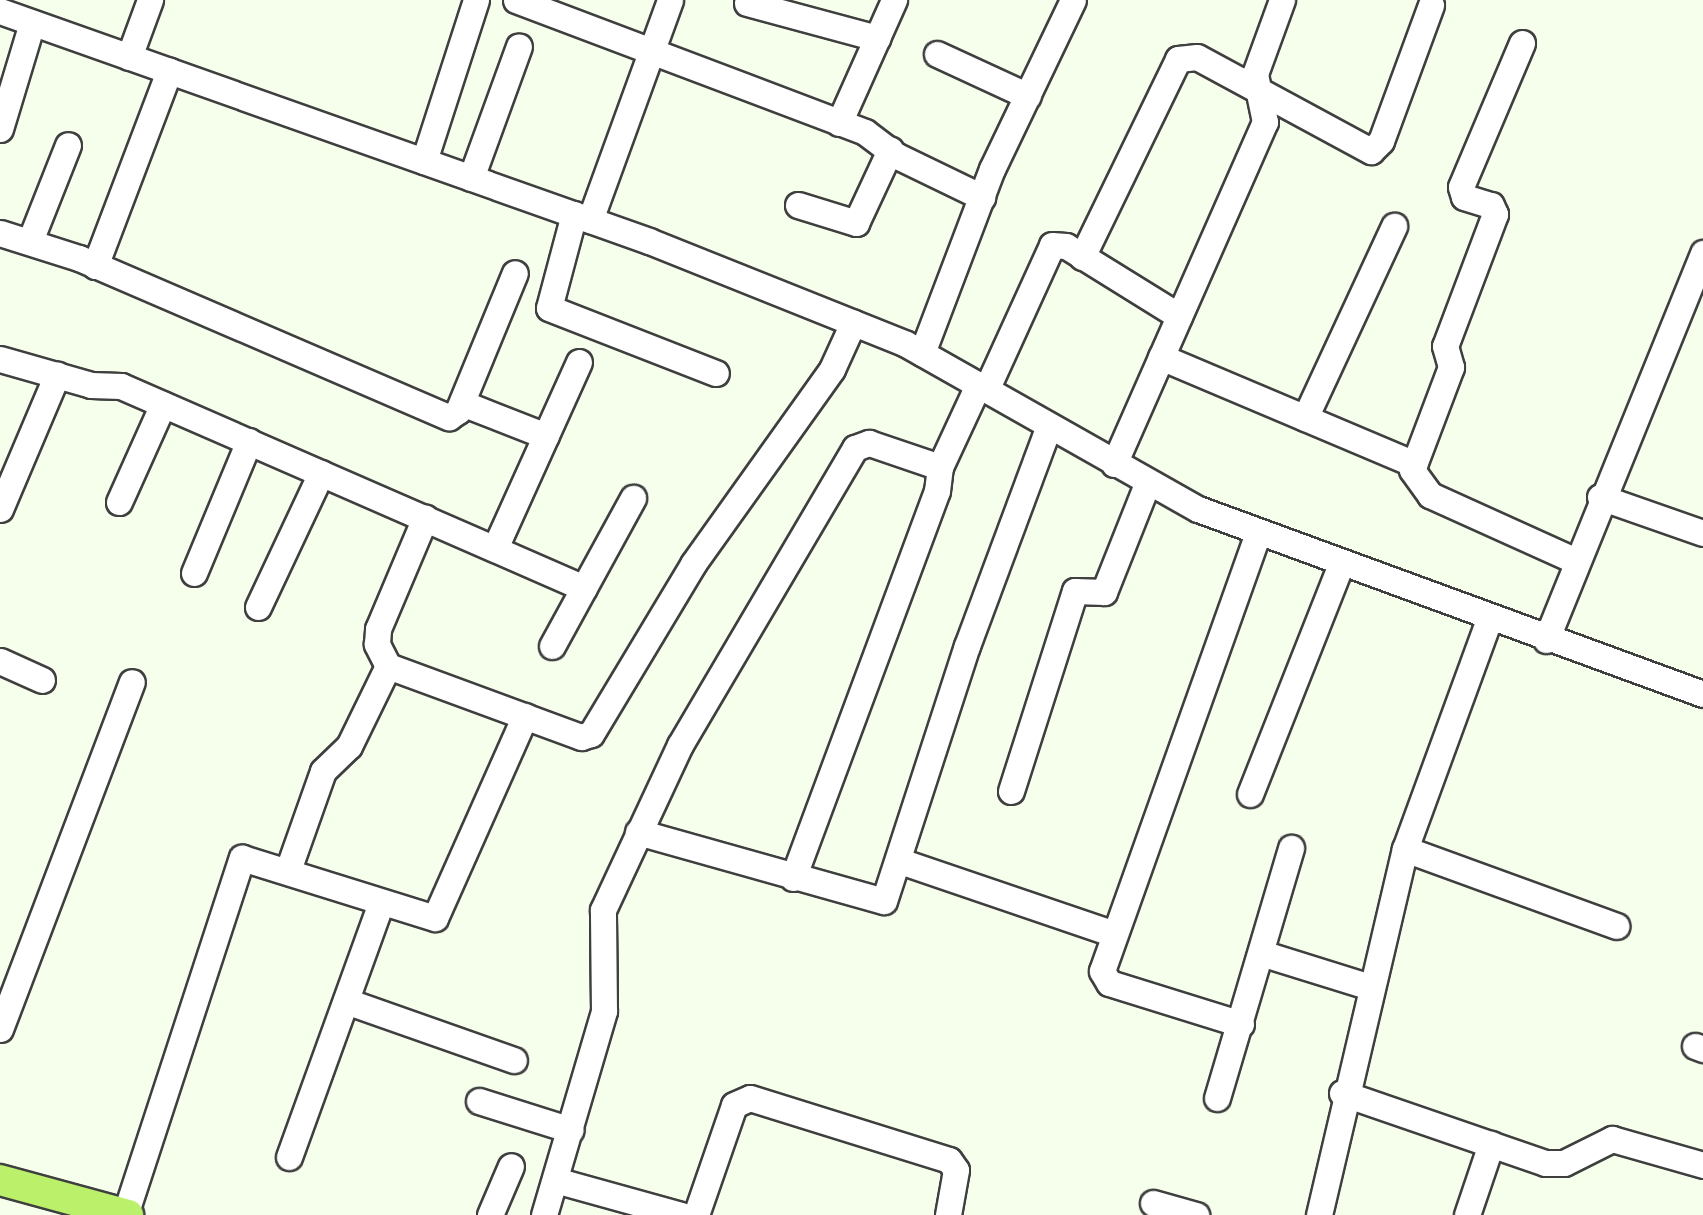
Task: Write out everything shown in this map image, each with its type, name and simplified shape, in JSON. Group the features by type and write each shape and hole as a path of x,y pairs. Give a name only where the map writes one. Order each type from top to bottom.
{"main road":[{"path":"0,1180 126,1215"}],"street":[{"path":"129,57 150,0"},
{"path":"424,161 476,0"},
{"path":"516,0 559,8 650,54 839,123 982,197"},
{"path":"670,0 548,308 716,373"},
{"path":"839,123 894,0"},
{"path":"922,353 982,197 1074,0"},
{"path":"1114,464 1265,122 1255,74 1282,0"},
{"path":"747,2 877,38"},
{"path":"1082,256 1178,59 1197,57 1370,151 1381,141 1431,6"},
{"path":"0,11 582,217 854,323 922,353 1148,484 1341,564 1703,694"},
{"path":"0,129 32,23"},
{"path":"1522,43 1461,187 1464,197 1491,205 1495,214 1445,346 1451,367 1414,464 1413,478 1430,495 1576,562"},
{"path":"471,178 519,46"},
{"path":"937,54 1028,96"},
{"path":"95,266 169,71"},
{"path":"30,242 68,145"},
{"path":"798,206 856,223 890,150"},
{"path":"1305,418 1394,226"},
{"path":"0,233 95,266 449,417 462,403 515,273"},
{"path":"793,878 937,492 940,467 1047,249 1059,244 1179,316"},
{"path":"1546,640 1600,497 1703,254"},
{"path":"425,518 378,629 377,644 388,666 581,737 591,734 693,564 832,369 854,323"},
{"path":"1161,357 1414,464"},
{"path":"0,359 57,375 121,386 584,588"},
{"path":"495,548 579,362"},
{"path":"0,508 57,375"},
{"path":"462,403 546,436"},
{"path":"119,502 163,404"},
{"path":"638,832 880,903 900,861 967,646 1049,426"},
{"path":"194,573 249,441"},
{"path":"544,1215 604,1011 604,910 638,832 755,611 855,448 869,443 940,467"},
{"path":"258,607 321,472"},
{"path":"1011,791 1074,591 1104,592 1148,484"},
{"path":"1600,497 1703,533"},
{"path":"552,646 633,498"},
{"path":"1241,1024 1109,983 1102,971 1258,532"},
{"path":"1250,794 1341,564"},
{"path":"1319,1215 1342,1094 1405,849 1489,620"},
{"path":"0,661 42,680"},
{"path":"288,870 322,771 348,746 388,666"},
{"path":"0,1029 132,682"},
{"path":"126,1215 236,866 249,856 429,920 440,913 525,716"},
{"path":"1217,1098 1291,848"},
{"path":"1405,849 1616,926"},
{"path":"900,861 1114,934"},
{"path":"288,1158 381,903"},
{"path":"1261,953 1370,987"},
{"path":"346,1001 514,1060"},
{"path":"1342,1094 1554,1164 1602,1141 1622,1140 1703,1165"},
{"path":"696,1215 734,1105 750,1098 949,1160 956,1170 948,1215"},
{"path":"479,1101 571,1130"},
{"path":"1468,1215 1491,1144"},
{"path":"490,1215 512,1166"},
{"path":"555,1180 681,1215"},
{"path":"1153,1203 1196,1215"}]}
